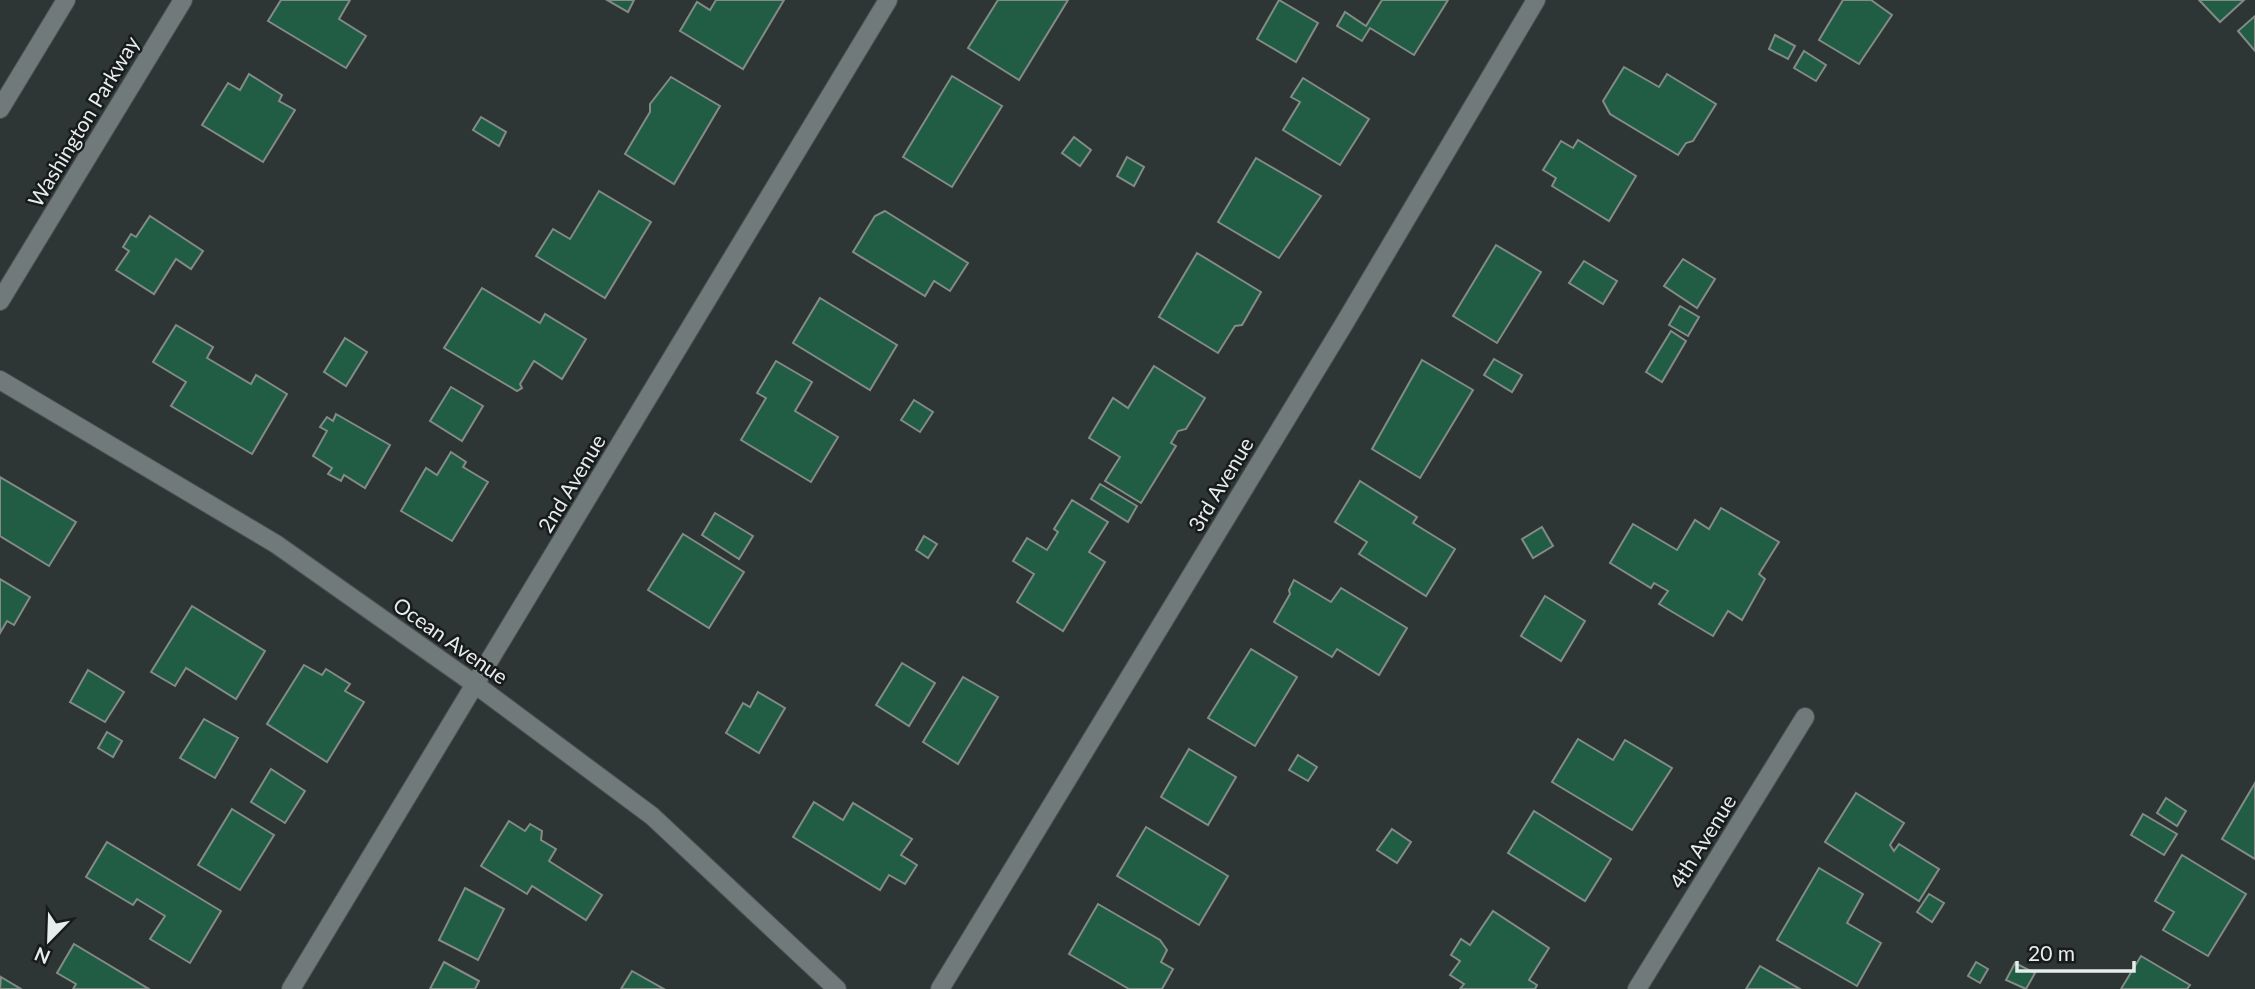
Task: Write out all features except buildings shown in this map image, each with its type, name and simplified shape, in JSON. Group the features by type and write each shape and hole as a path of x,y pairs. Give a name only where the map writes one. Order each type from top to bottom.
{"street":[{"path":"0,109 66,0"},
{"name":"Washington Parkway","path":"0,301 183,0"},
{"name":"2nd Avenue","path":"291,989 888,0"},
{"name":"3rd Avenue","path":"940,989 1536,0"},
{"name":"Ocean Avenue","path":"0,380 276,544 476,685 652,816 837,989"},
{"name":"4th Avenue","path":"1637,989 1805,717"}]}
